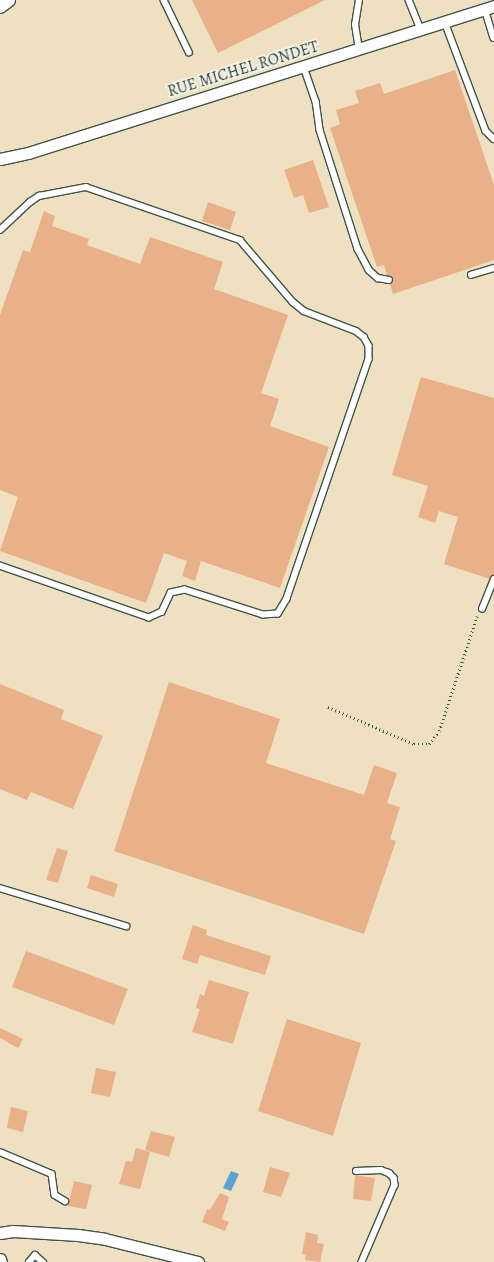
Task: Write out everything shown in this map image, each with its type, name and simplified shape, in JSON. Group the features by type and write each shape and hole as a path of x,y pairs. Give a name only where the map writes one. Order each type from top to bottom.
{"street":[{"path":"0,6 8,0"},
{"name":"RUE MICHEL RONDET","path":"0,159 28,153 490,8"},
{"path":"0,1233 13,1231 78,1235 105,1239 198,1262"}],"lane":[{"path":"164,0 189,52"},
{"path":"359,0 355,25 359,50"},
{"path":"409,0 421,30"},
{"path":"490,8 494,38"},
{"path":"446,22 486,131 494,139"},
{"path":"304,67 316,101 320,130 358,249 369,270 378,278 389,280"},
{"path":"0,230 30,202 39,196 86,187 226,235 246,244 293,302 304,310 356,331 364,337 368,346 369,359 287,599 278,614 263,615 184,590 171,593 162,612 149,618 0,566"},
{"path":"471,275 494,268"},
{"path":"482,609 494,579"},
{"path":"0,888 126,926"},
{"path":"0,1152 52,1174 55,1195 65,1201"},
{"path":"356,1171 381,1170 389,1173 394,1178 395,1185 362,1262"},
{"path":"29,1262 35,1255 44,1262"}],"path":[{"path":"328,707 414,744 429,744 439,731 473,623 482,609"}],"water":[{"path":"231,1171 239,1174 231,1191 223,1188"}],"building":[{"path":"192,0 325,0 218,53"},
{"path":"455,70 494,185 494,260 393,294 390,284 393,278 387,275 384,265 377,267 330,128 340,124 336,110 359,103 355,91 380,83 384,94"},
{"path":"313,160 329,207 309,213 303,195 294,198 284,170"},
{"path":"208,202 236,212 230,230 202,221"},
{"path":"44,211 55,216 52,226 89,239 87,245 140,264 150,237 223,262 214,289 288,315 261,393 279,399 270,426 329,447 280,588 201,561 195,581 182,576 187,561 164,553 146,603 0,551 18,497 0,490 0,315 23,250 30,252"},
{"path":"421,377 494,398 494,575 490,579 444,564 458,517 439,511 435,523 418,517 428,486 392,475"},
{"path":"169,682 280,719 266,763 364,795 374,765 397,773 387,803 400,807 390,839 396,841 364,934 114,851"},
{"path":"0,684 64,710 61,719 103,736 73,809 31,792 27,800 0,789"},
{"path":"57,848 68,851 58,883 46,880"},
{"path":"91,875 118,884 114,897 87,888"},
{"path":"193,925 207,930 206,935 271,956 265,975 200,955 197,964 182,959"},
{"path":"26,951 128,989 114,1025 12,987"},
{"path":"209,980 249,992 233,1044 192,1032 200,1009 196,1008 200,994 204,996"},
{"path":"287,1019 361,1043 333,1136 258,1111"},
{"path":"0,1028 23,1039 18,1048 0,1038"},
{"path":"96,1068 116,1072 110,1097 91,1093"},
{"path":"11,1107 28,1111 23,1132 7,1128"},
{"path":"151,1131 175,1137 169,1157 145,1150"},
{"path":"136,1148 150,1152 140,1189 119,1184 126,1161 132,1162"},
{"path":"270,1167 290,1173 281,1197 263,1192"},
{"path":"355,1175 375,1178 371,1201 353,1199"},
{"path":"74,1181 92,1185 86,1209 68,1206"},
{"path":"220,1193 229,1197 222,1219 229,1222 225,1231 202,1222 207,1209 210,1210"},
{"path":"306,1232 318,1235 317,1243 324,1244 320,1262 305,1260 306,1255 302,1254"}]}
